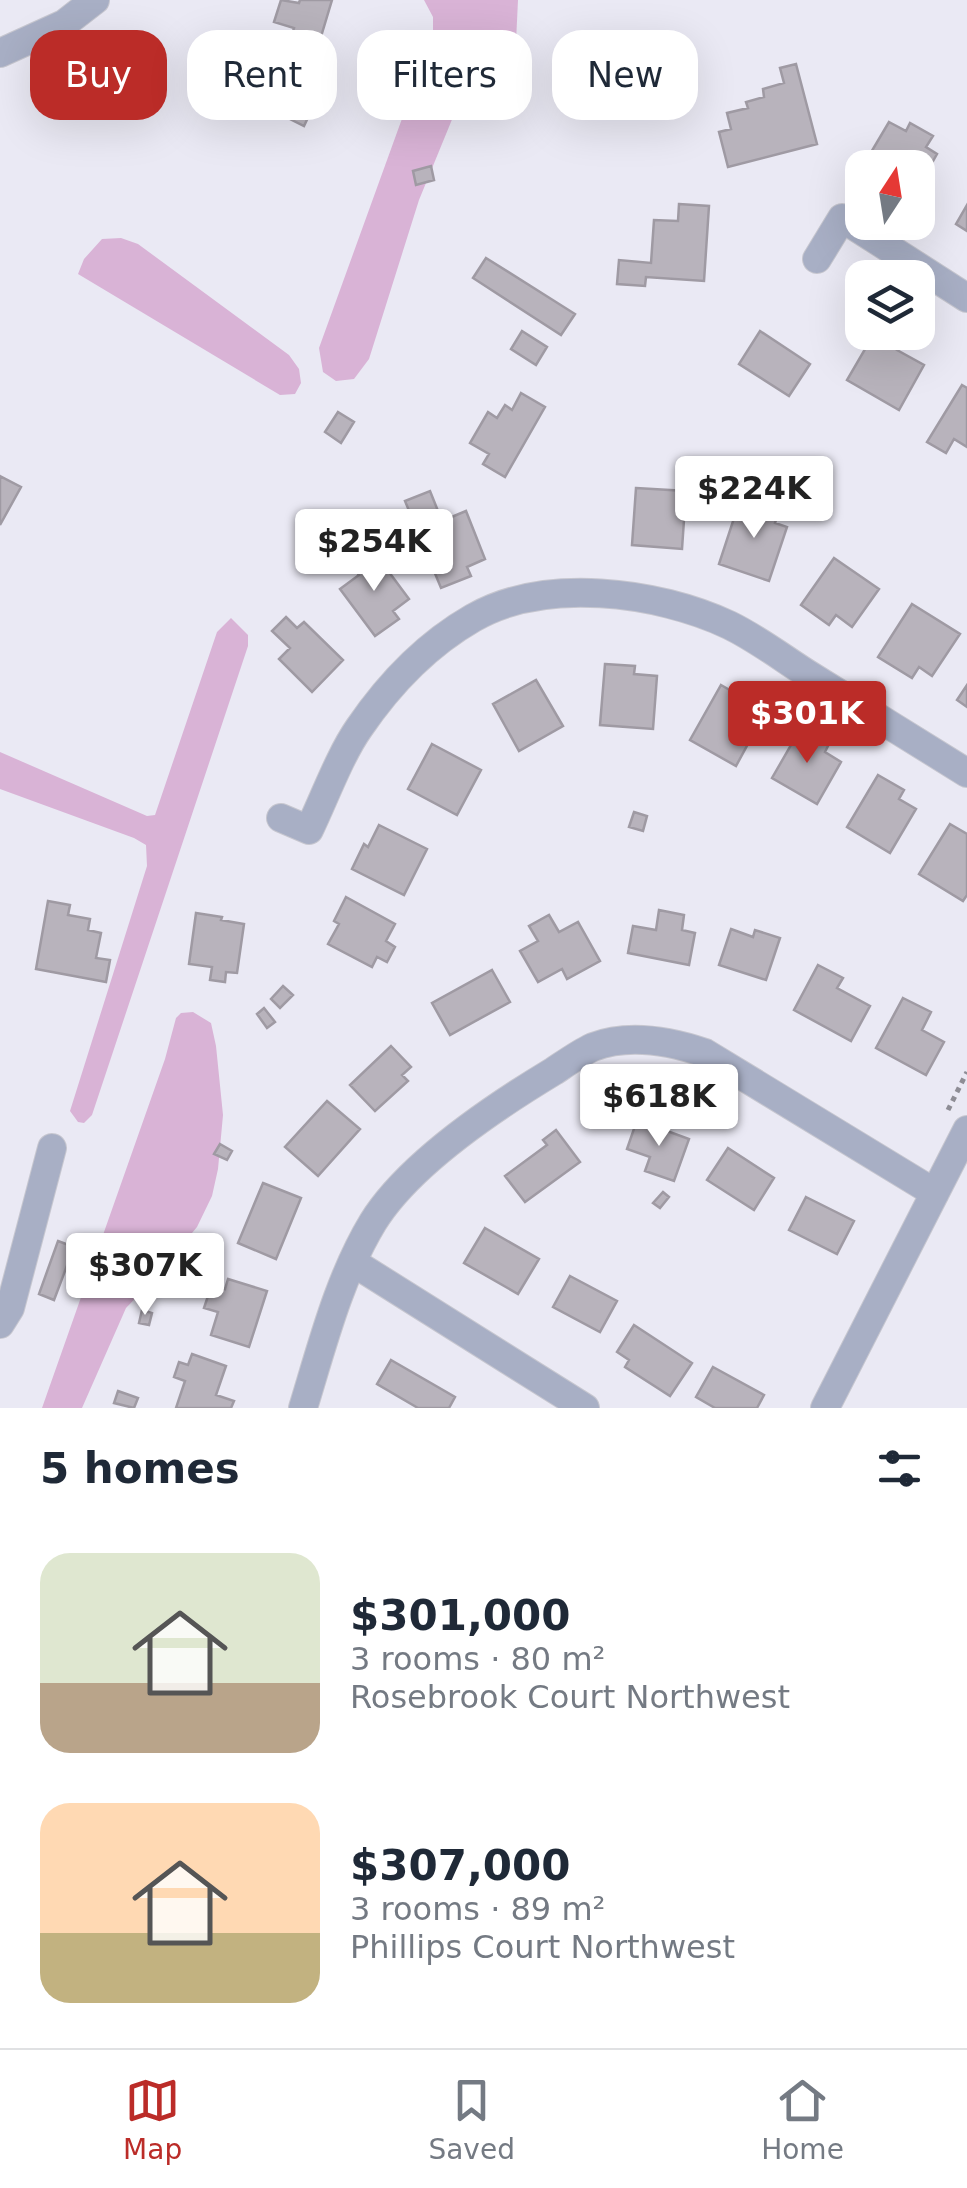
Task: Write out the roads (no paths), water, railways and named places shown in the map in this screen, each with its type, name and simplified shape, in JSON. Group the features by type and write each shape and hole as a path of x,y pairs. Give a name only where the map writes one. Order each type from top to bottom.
{"street":[{"path":"0,53 64,24 95,0"},
{"path":"818,259 842,218 967,298"},
{"path":"281,818 309,830 357,730 401,674 435,644 475,617 523,599 573,594 646,598 680,606 731,626 967,773"},
{"path":"303,1408 329,1324 372,1224 390,1199 472,1127 529,1086 593,1048 621,1040 648,1039 705,1053 935,1194"},
{"path":"825,1408 967,1130"},
{"path":"0,1324 10,1308 52,1148"},
{"path":"354,1264 585,1408"}]}
